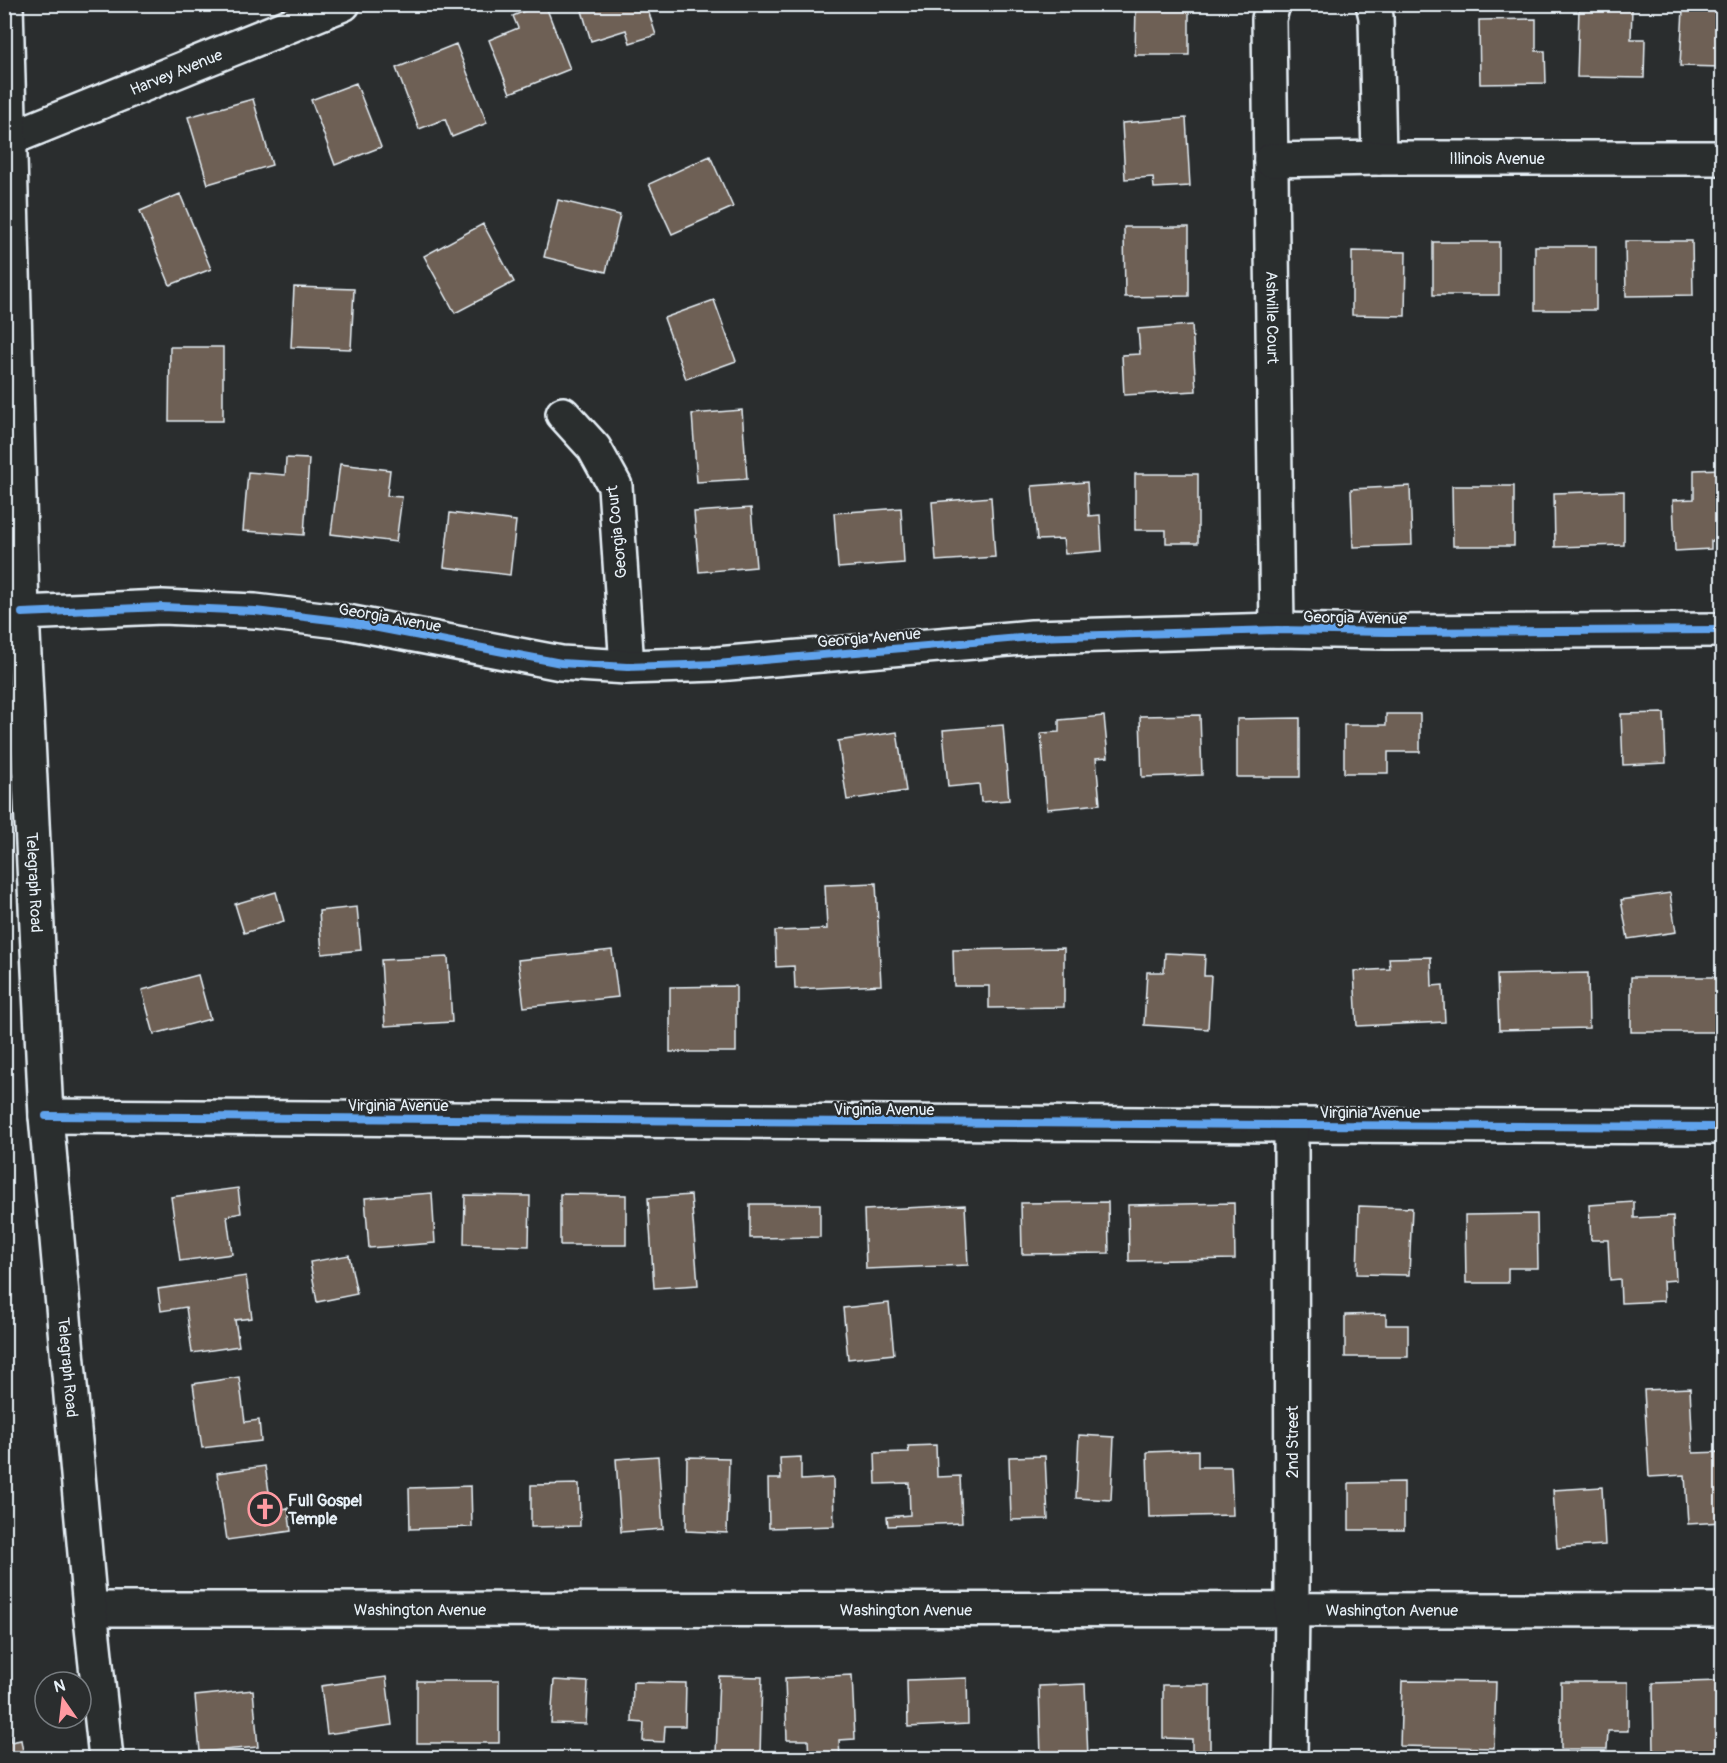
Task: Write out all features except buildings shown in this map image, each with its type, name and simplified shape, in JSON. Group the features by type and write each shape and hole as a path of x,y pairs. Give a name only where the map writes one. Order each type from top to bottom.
{"street":[{"name":"Telegraph Road","path":"6,4 22,613 46,1116 90,1609 106,1758"},
{"name":"Harvey Avenue","path":"9,139 343,4"},
{"name":"Ashville Court","path":"1273,4 1269,19 1277,630"},
{"path":"1373,4 1376,17 1379,158"},
{"name":"Illinois Avenue","path":"1271,160 1722,158"},
{"name":"Georgia Court","path":"563,414 594,448 615,486 627,667"},
{"name":"Georgia Avenue","path":"22,613 162,608 255,612 347,622 561,663 627,667 717,664 1032,637 1277,630 1387,632 1722,630"},
{"name":"Virginia Avenue","path":"46,1116 1722,1127"},
{"name":"2nd Street","path":"1290,1758 1291,1125"},
{"name":"Washington Avenue","path":"90,1609 1722,1610"}],"cycle path":[{"path":"22,613 162,607 255,611 347,622 561,663 627,667 717,664 1032,637 1277,630 1387,632 1722,630"},
{"path":"46,1116 1722,1127"}],"place":[{"name":"Full Gospel Temple","path":"265,1509"}]}
